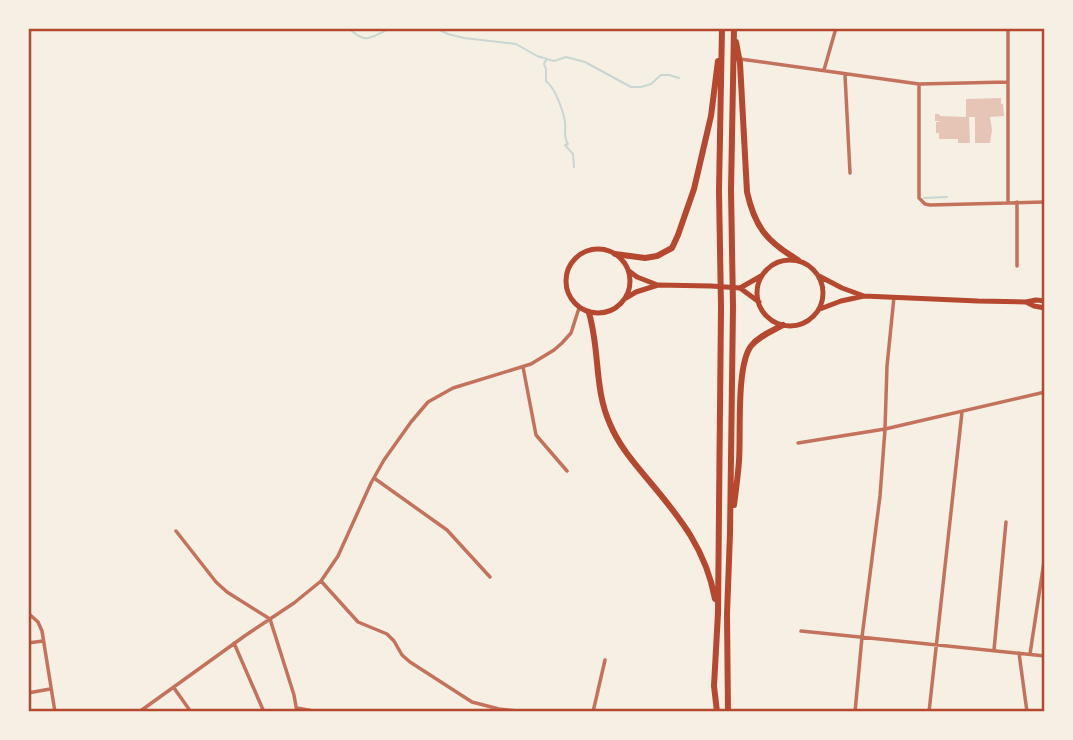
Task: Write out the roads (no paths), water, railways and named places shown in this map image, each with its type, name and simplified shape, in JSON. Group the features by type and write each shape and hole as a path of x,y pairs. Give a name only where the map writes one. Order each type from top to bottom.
{"highway":[{"path":"615,254 645,258 657,256 672,248 694,189 711,116 722,29"},
{"path":"717,712 714,686 718,613 722,29"},
{"path":"734,30 740,59 747,192 751,209 757,225 766,237 798,260"},
{"path":"728,712 734,30"},
{"path":"589,313 594,331 602,403 609,424 634,462 678,516 696,543 712,582 718,613"},
{"path":"730,534 739,463 745,359 752,345 783,325"}],"main road":[{"path":"626,298 630,285 629,271 624,261 615,254 605,249 594,249 574,258 565,279 566,290 571,300 589,313 614,310 636,292 659,285 740,288 782,260 798,260 819,276 864,296"},
{"path":"629,271 636,277 659,285"},
{"path":"758,302 761,276"},
{"path":"819,276 823,286 820,309"},
{"path":"740,288 758,302 772,321 790,326 810,320 820,309 864,296 1026,302 1045,300"},
{"path":"1026,302 1045,308"}],"street":[{"path":"824,70 836,28"},
{"path":"1008,28 1008,202"},
{"path":"740,59 919,84 1008,82"},
{"path":"845,75 850,173"},
{"path":"919,84 919,198 925,204 1045,202"},
{"path":"1017,202 1017,266"},
{"path":"855,712 880,496 886,429 887,366 894,297"},
{"path":"139,712 321,581 338,556 384,460 428,402 453,388 531,364 562,343 571,332 579,308"},
{"path":"523,366 536,435 567,471"},
{"path":"798,443 886,429 1045,392"},
{"path":"929,712 962,412"},
{"path":"374,478 447,530 490,577"},
{"path":"994,650 1006,522"},
{"path":"176,531 216,582 227,592 270,618 297,710 319,712"},
{"path":"1030,654 1045,555"},
{"path":"321,581 358,622 387,635 410,662 472,702 527,712"},
{"path":"28,613 38,622 42,631 55,712"},
{"path":"801,631 1045,656"},
{"path":"28,643 43,640"},
{"path":"234,643 264,712"},
{"path":"1019,653 1027,712"},
{"path":"593,712 605,660"},
{"path":"174,688 191,712"},
{"path":"28,693 50,689"}],"waterway":[{"path":"349,28 365,38 392,28"},
{"path":"435,28 464,38 516,44 537,56 554,61 566,57 585,62 631,87 651,84 661,75 679,78"},
{"path":"546,60 546,81 562,112 568,144 565,145 573,154 574,167"},
{"path":"924,198 947,197"}]}
